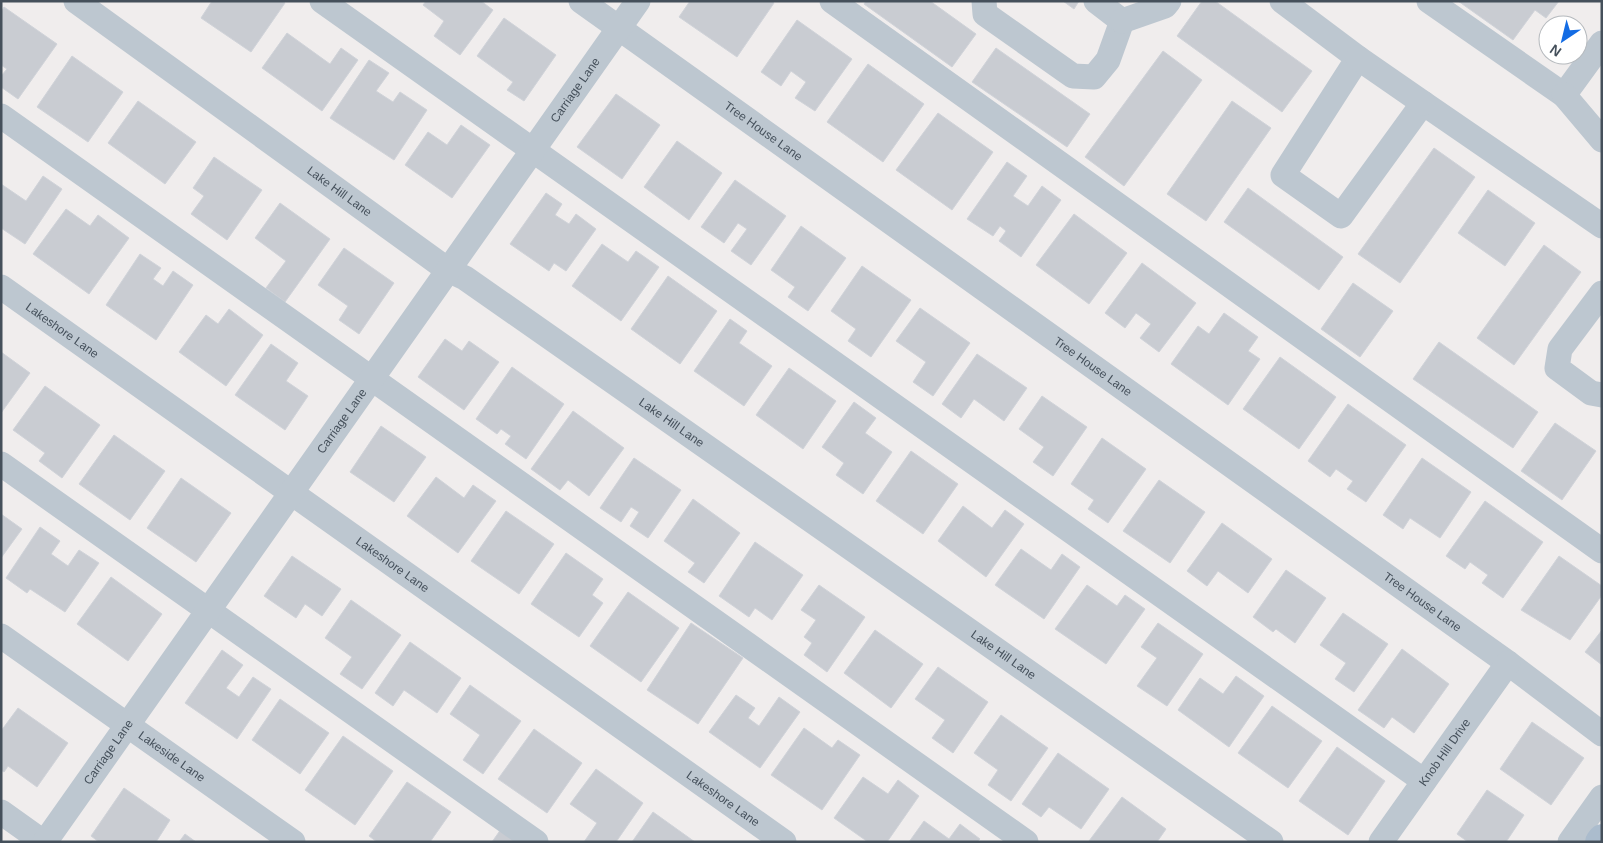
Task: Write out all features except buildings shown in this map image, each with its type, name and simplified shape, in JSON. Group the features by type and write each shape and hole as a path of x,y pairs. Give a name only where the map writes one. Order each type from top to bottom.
{"main road":[{"path":"1599,842 1602,838"}],"street":[{"name":"Lake Hill Lane","path":"76,1 448,270 466,278 1271,842"},
{"path":"322,1 1424,781"},
{"name":"Tree House Lane","path":"581,1 1508,663 1602,734"},
{"name":"Carriage Lane","path":"44,842 638,1"},
{"path":"832,1 1602,551"},
{"path":"984,1 985,14 1072,76 1094,77 1108,60 1122,20"},
{"path":"1096,1 1122,20"},
{"path":"1122,20 1165,6 1168,1"},
{"path":"1282,1 1358,58 1602,226"},
{"path":"1429,1 1564,95 1602,140"},
{"path":"1564,95 1602,43"},
{"path":"1358,58 1283,175 1341,216 1422,103"},
{"path":"1,116 371,380 1026,842"},
{"name":"Lakeshore Lane","path":"1,287 784,842"},
{"path":"1602,292 1560,349 1557,368 1592,393 1602,395"},
{"path":"1,464 536,842"},
{"name":"Lakeside Lane","path":"1,636 293,842"},
{"name":"Knob Hill Drive","path":"1381,842 1508,663"},
{"path":"1570,842 1602,797"},
{"path":"1,812 44,842"}]}
